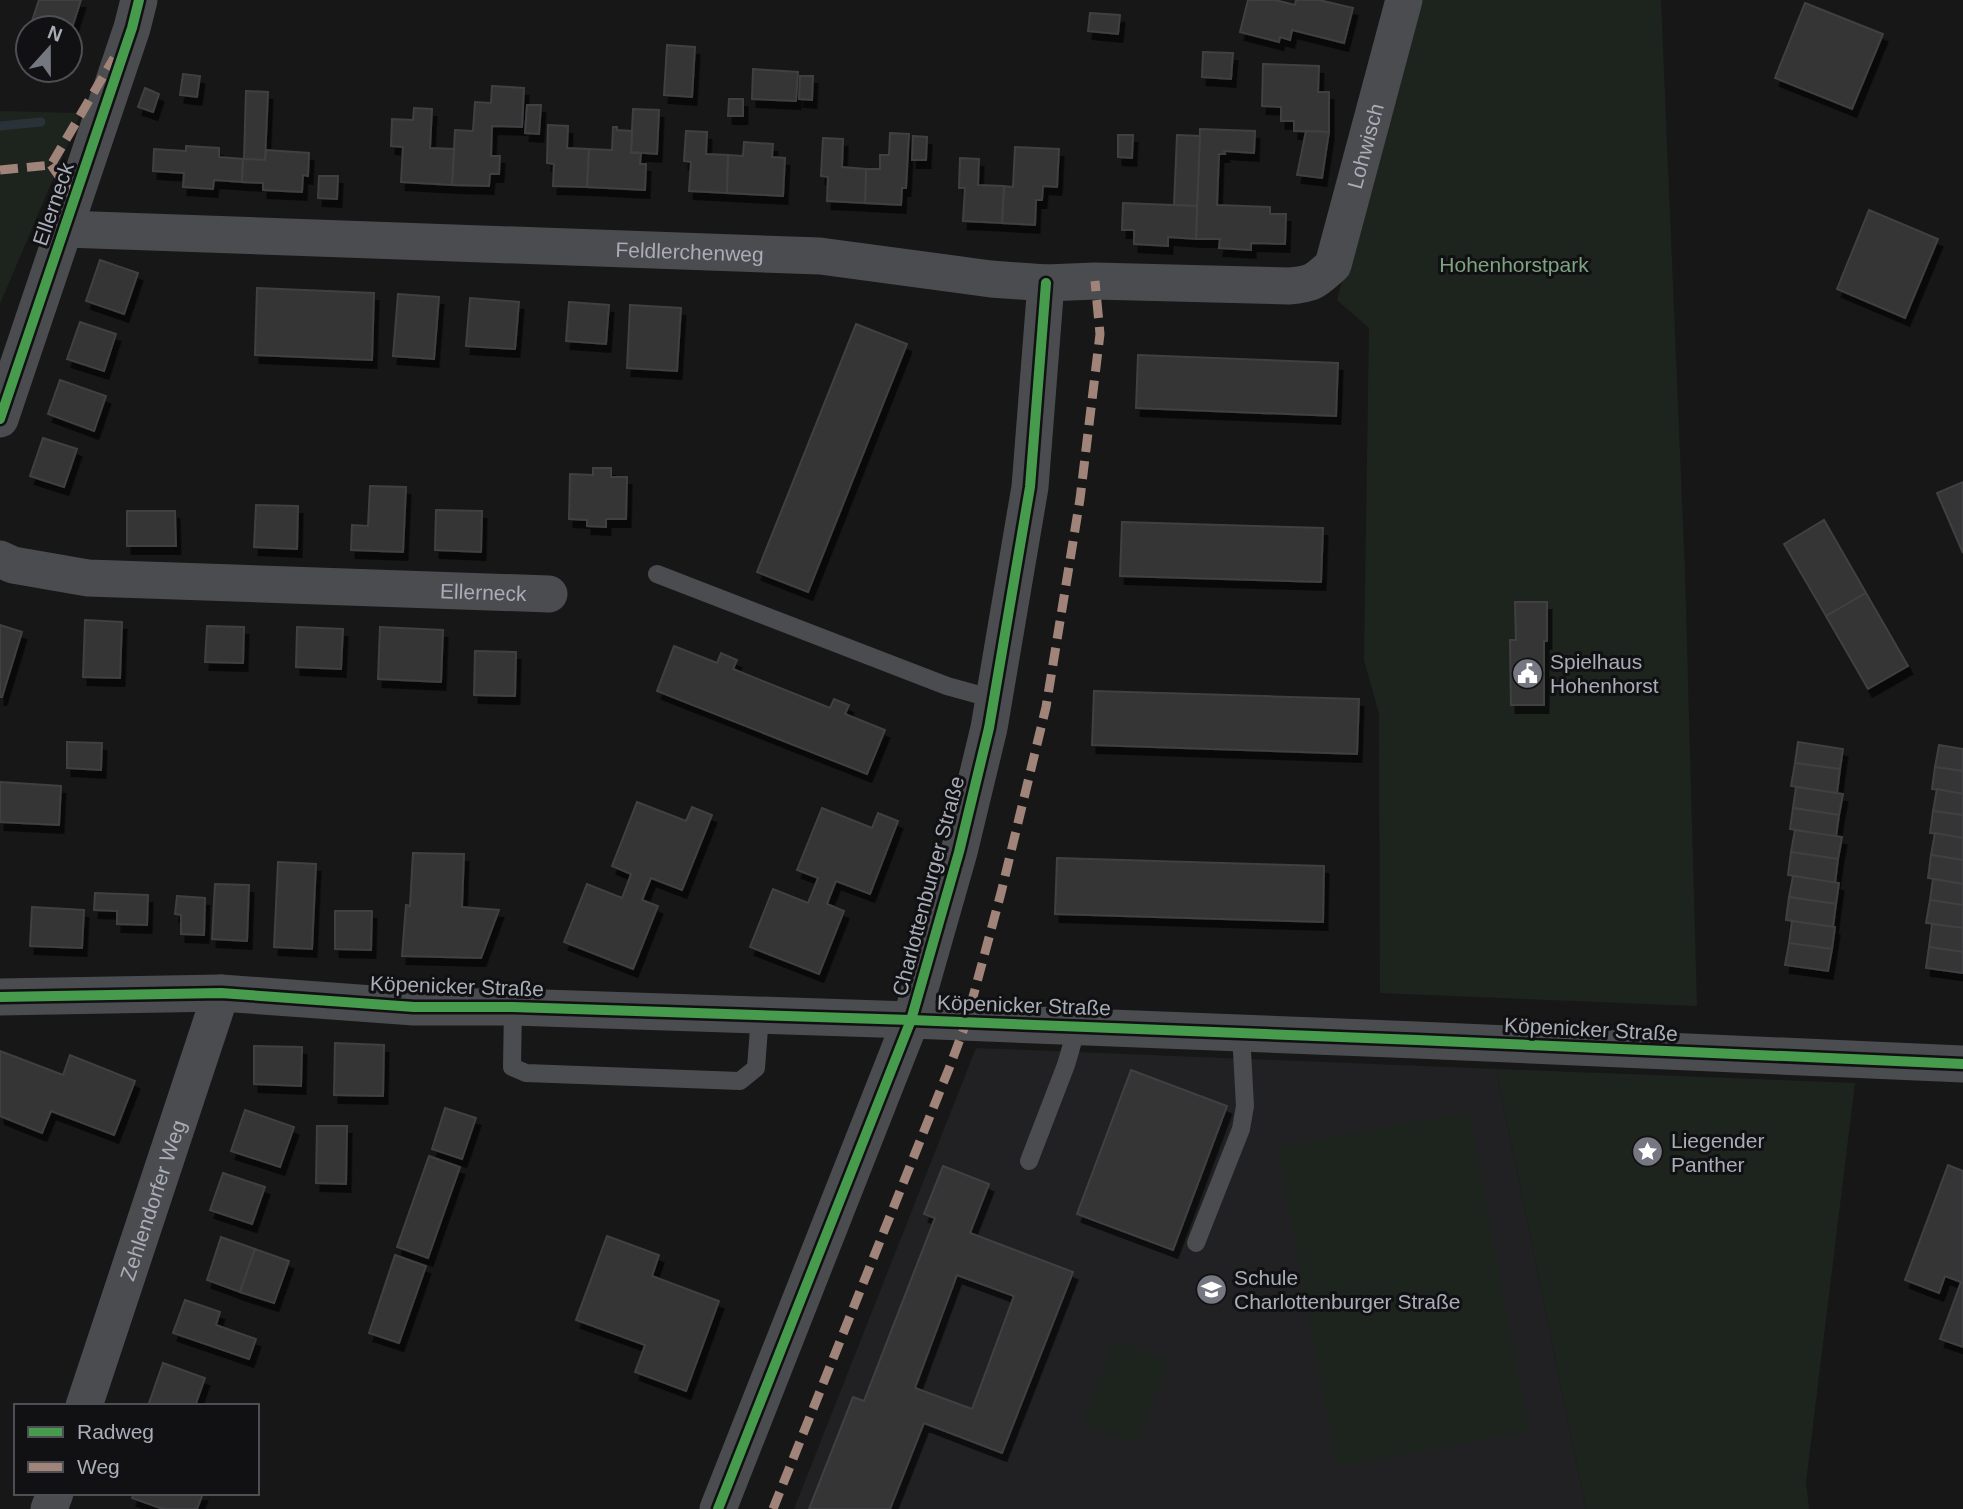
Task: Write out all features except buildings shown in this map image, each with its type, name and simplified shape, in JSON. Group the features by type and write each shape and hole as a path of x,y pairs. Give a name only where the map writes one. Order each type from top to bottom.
{"street":[{"name":"Ellerneck","path":"0,419 132,28 139,0"},
{"name":"Lohwisch","path":"1313,283 1333,265 1404,0"},
{"name":"Feldlerchenweg","path":"65,229 820,256 991,279 1046,283 1096,281 1289,286 1313,283"},
{"name":"Charlottenburger Straße","path":"718,1509 911,1020 959,852 989,728 1030,487 1046,283"},
{"name":"Ellerneck","path":"0,559 13,565 88,578 549,594"},
{"name":"Köpenicker Straße","path":"0,997 221,993 414,1007 513,1007 911,1020 1963,1064"},
{"name":"Zehlendorfer Weg","path":"85,1404 221,993"}],"lane":[{"path":"657,574 947,686 994,699"},
{"path":"513,1007 512,1067 526,1073 740,1080 757,1068 760,1016"},
{"path":"1029,1161 1066,1065 1077,1027"},
{"path":"1196,1243 1241,1129 1245,1106 1241,1033"}],"shaded area":[{"name":"Schule Charlottenburger Straße","path":"976,1048 1496,1069 1586,1509 794,1509"}],"green space":[{"name":"Hohenhorstpark","path":"1421,0 1661,0 1685,573 1697,1006 1380,993 1379,714 1364,660 1369,328 1337,300"},
{"path":"0,111 81,113 0,304"},
{"path":"1496,1069 1855,1083 1806,1482 1809,1509 1586,1509"},
{"path":"1469,1112 1529,1431 1337,1467 1277,1147"},
{"path":"1115,1340 1169,1361 1136,1444 1082,1423"}],"waterway":[{"path":"0,126 41,122"}],"marked path":[{"path":"0,170 51,165 114,58"},
{"path":"51,165 75,199"},
{"path":"773,1509 966,1023 1001,893 1046,707 1080,499 1100,334 1095,281"}],"cycle path":[{"path":"0,419 132,28 139,0"},
{"path":"718,1509 911,1020 959,852 989,728 1030,487 1046,283"},
{"path":"0,997 221,993 414,1007 513,1007 911,1020 1963,1064"}],"place":[{"name":"Spielhaus Hohenhorst","path":"1527,673"},
{"name":"Liegender Panther","path":"1648,1152"},
{"name":"Schule Charlottenburger Straße","path":"1211,1289"}]}
